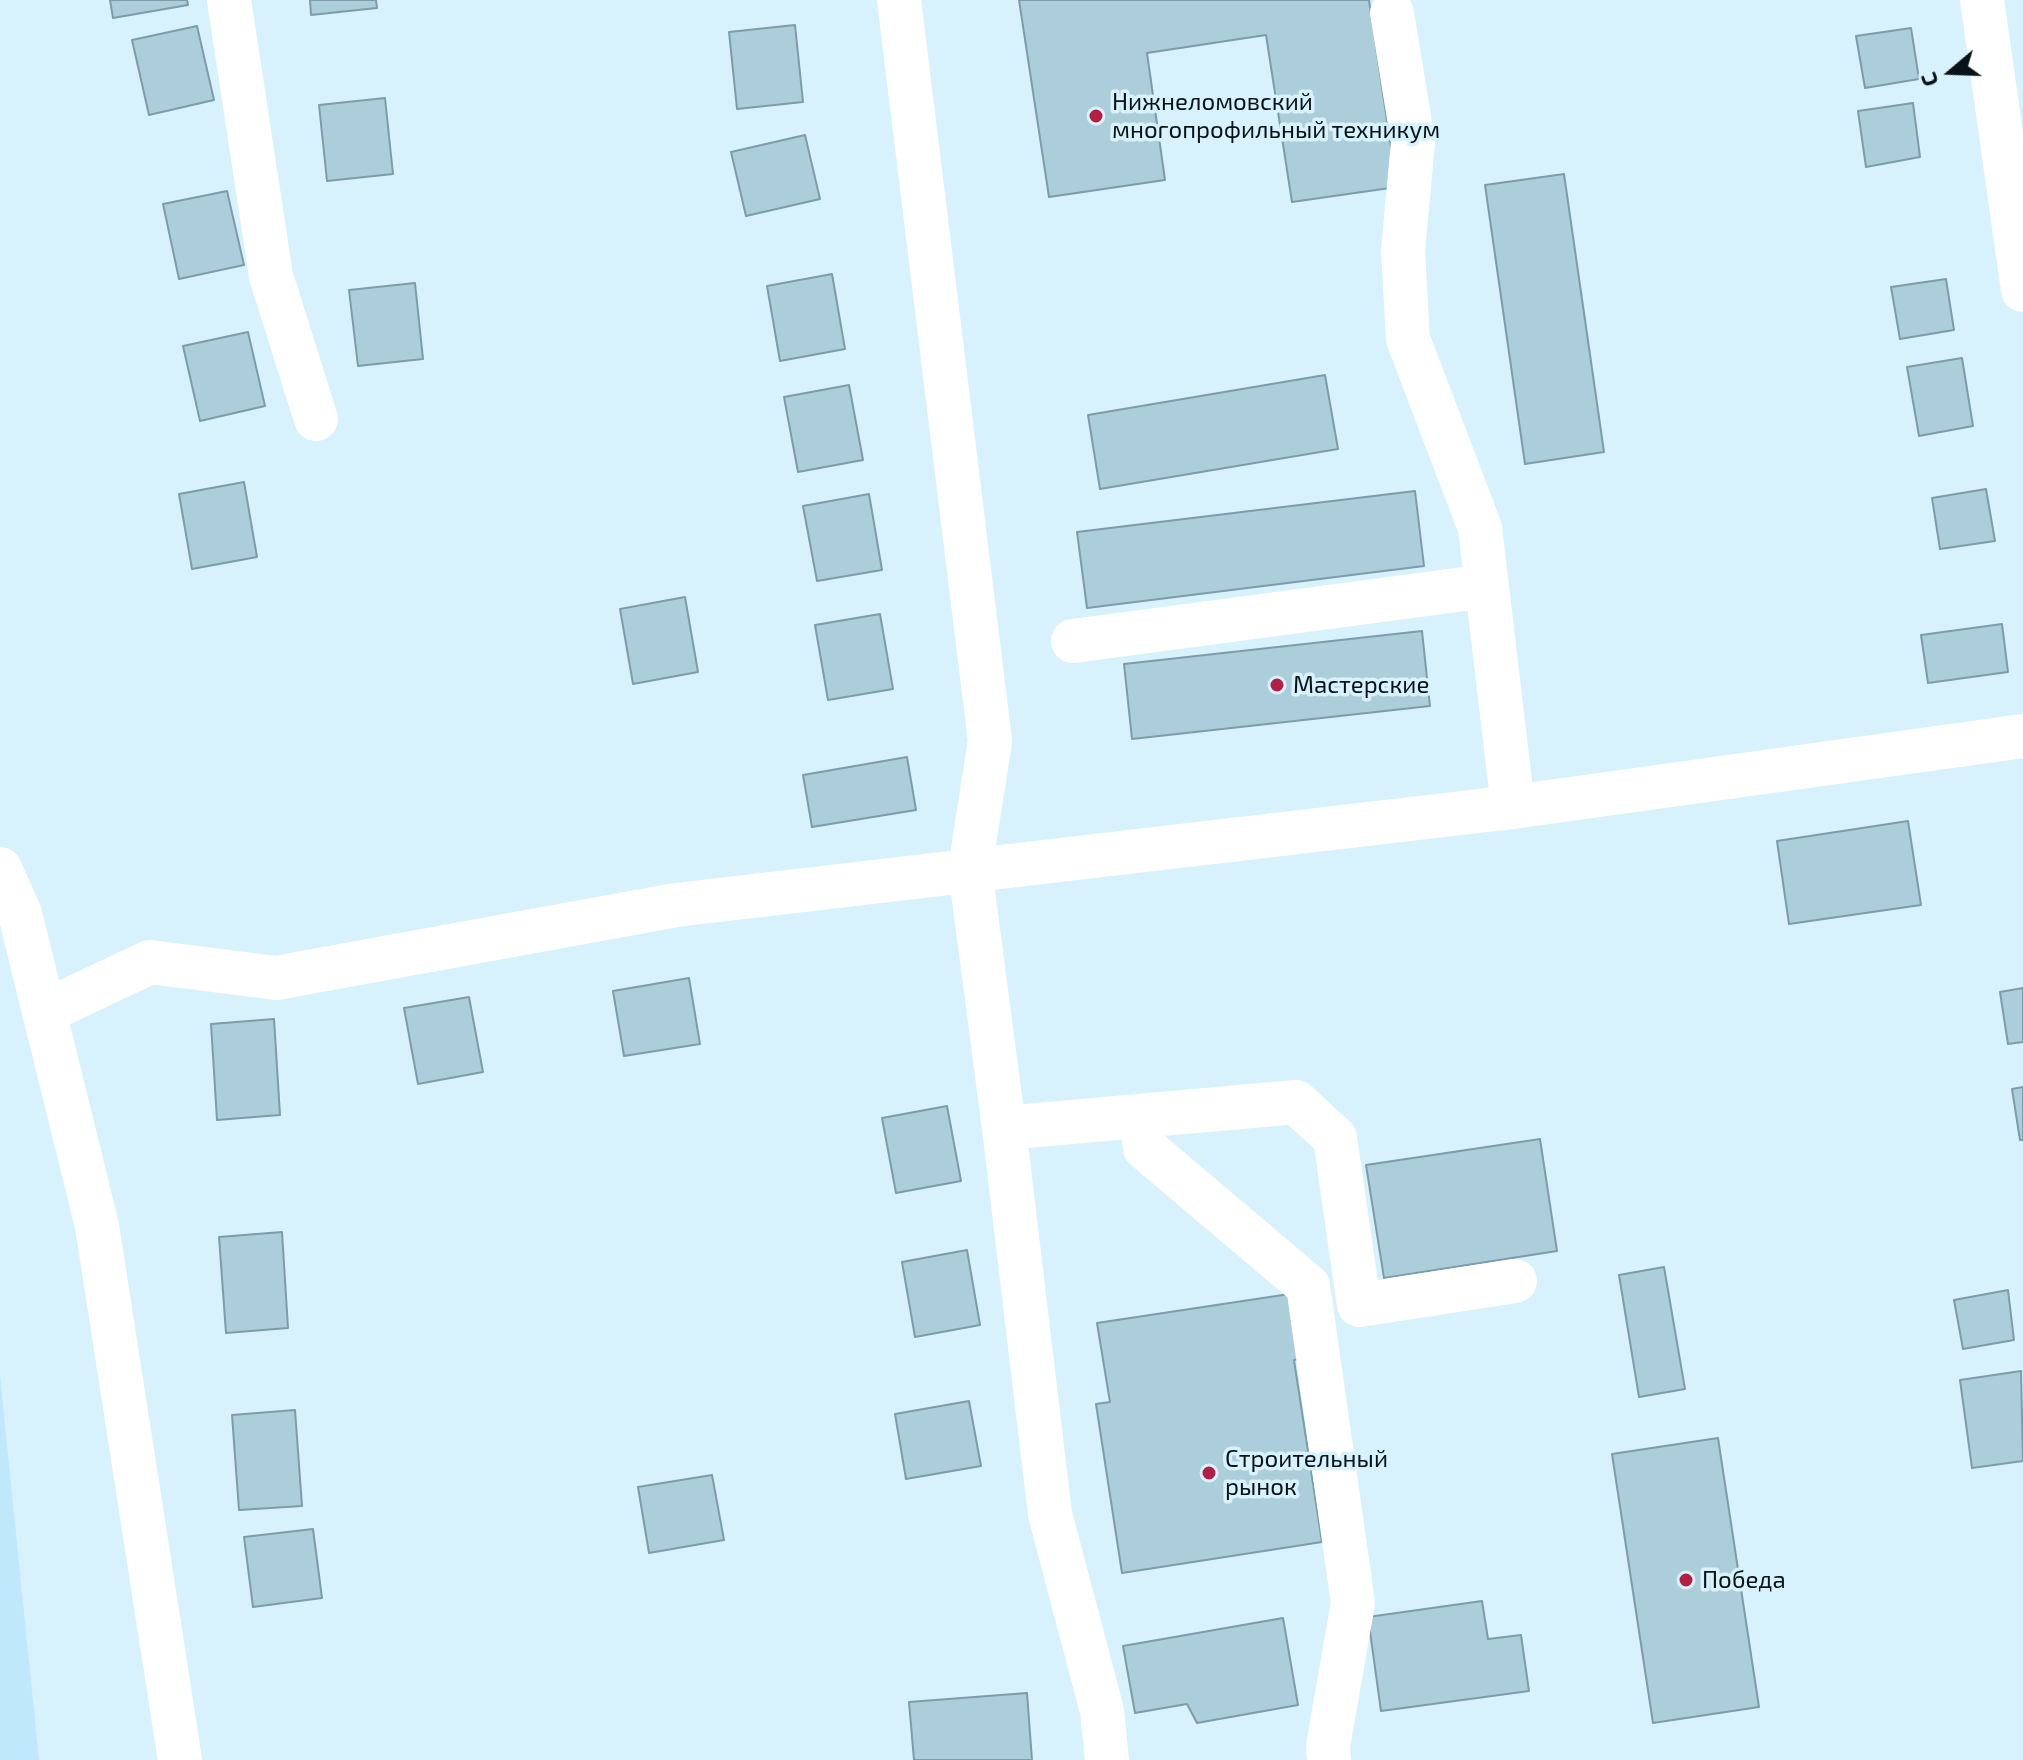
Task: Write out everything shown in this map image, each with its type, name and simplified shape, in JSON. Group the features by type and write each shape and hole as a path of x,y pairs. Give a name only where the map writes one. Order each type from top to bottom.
{"street":[{"path":"229,0 271,276 316,419"},
{"path":"899,0 990,741 970,869 1050,1514 1102,1711 1107,1760"},
{"path":"1982,0 2023,290"},
{"path":"1392,13 1413,142 1403,251 1408,339 1480,528 1513,807"},
{"path":"1073,641 1487,586"},
{"path":"44,1012 150,962 276,978 676,905 1513,807 2023,736"},
{"path":"0,869 20,914 97,1226 180,1760"},
{"path":"1004,1128 1296,1102 1335,1138 1359,1305 1515,1281"},
{"path":"1141,1116 1145,1148 1308,1286 1353,1603 1328,1746 1329,1760"}],"shaded area":[{"path":"0,1375 39,1760 0,1760"}],"building":[{"path":"110,0 187,0 188,5 113,18"},
{"path":"310,0 376,0 377,8 311,15"},
{"name":"Нижнеломовский многопрофильный техникум","path":"1019,0 1369,0 1397,187 1292,202 1266,35 1147,53 1165,180 1049,197"},
{"path":"795,25 803,102 737,109 729,32"},
{"path":"197,26 214,100 149,115 132,40"},
{"path":"1911,28 1919,79 1865,88 1856,36"},
{"path":"385,98 393,174 327,181 319,105"},
{"path":"1913,103 1920,157 1866,167 1858,111"},
{"path":"805,135 820,199 746,216 731,152"},
{"path":"1564,174 1604,452 1525,464 1485,185"},
{"path":"227,191 244,265 179,279 163,204"},
{"path":"832,274 845,349 780,361 767,286"},
{"path":"1946,279 1954,330 1900,339 1891,287"},
{"path":"415,283 423,359 358,366 349,290"},
{"path":"248,332 265,406 200,421 183,346"},
{"path":"1962,358 1973,426 1919,436 1907,367"},
{"path":"1325,375 1338,449 1100,489 1088,415"},
{"path":"849,385 863,460 798,472 784,397"},
{"path":"244,482 257,557 192,569 179,494"},
{"path":"1986,489 1995,541 1940,549 1932,498"},
{"path":"1415,491 1424,566 1087,608 1077,532"},
{"path":"869,494 882,570 817,581 803,506"},
{"path":"685,597 698,672 633,684 620,609"},
{"path":"880,614 893,689 828,700 815,625"},
{"path":"2002,624 2008,672 1928,683 1921,635"},
{"name":"Мастерские","path":"1422,631 1430,706 1132,739 1124,664"},
{"path":"907,757 916,810 812,827 803,775"},
{"path":"1908,821 1921,905 1789,924 1777,841"},
{"path":"689,978 700,1044 624,1056 613,991"},
{"path":"2023,988 2023,1042 2008,1044 2000,992"},
{"path":"469,997 483,1072 418,1084 404,1008"},
{"path":"274,1019 280,1115 217,1120 211,1024"},
{"path":"2023,1087 2023,1140 2020,1140 2012,1089"},
{"path":"947,1106 961,1181 896,1193 882,1118"},
{"path":"1540,1139 1557,1251 1384,1278 1366,1165"},
{"path":"282,1232 288,1328 226,1333 219,1237"},
{"path":"967,1250 980,1325 915,1337 902,1262"},
{"path":"1664,1267 1685,1389 1639,1397 1619,1275"},
{"path":"2008,1290 2014,1340 1963,1349 1954,1300"},
{"name":"Строительный рынок","path":"1296,1293 1306,1358 1294,1360 1322,1542 1122,1573 1096,1404 1110,1402 1097,1323"},
{"path":"2021,1371 2023,1461 1972,1468 1960,1380"},
{"path":"969,1401 981,1466 906,1479 895,1414"},
{"path":"295,1410 302,1506 239,1510 232,1415"},
{"name":"Победа","path":"1718,1438 1759,1707 1653,1723 1612,1454"},
{"path":"712,1475 724,1540 649,1553 638,1487"},
{"path":"313,1529 322,1598 253,1607 244,1537"},
{"path":"1482,1601 1488,1639 1521,1635 1529,1691 1381,1711 1368,1617"},
{"path":"1283,1618 1298,1705 1197,1723 1187,1704 1135,1713 1123,1646"},
{"path":"1027,1693 1032,1760 914,1760 909,1702"}],"place":[{"name":"Нижнеломовский многопрофильный техникум","path":"1096,116"},
{"name":"Мастерские","path":"1277,685"},
{"name":"Строительный рынок","path":"1209,1473"},
{"name":"Победа","path":"1686,1580"}]}
